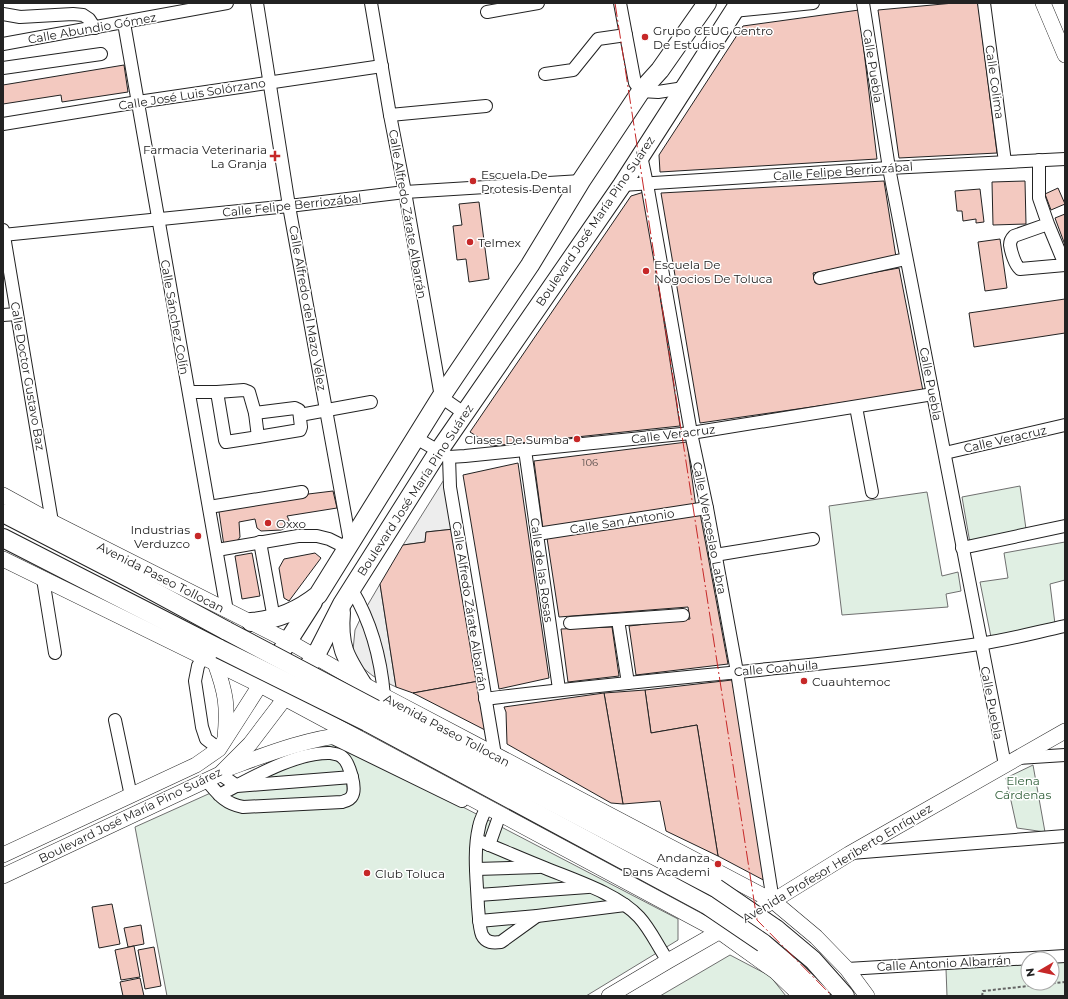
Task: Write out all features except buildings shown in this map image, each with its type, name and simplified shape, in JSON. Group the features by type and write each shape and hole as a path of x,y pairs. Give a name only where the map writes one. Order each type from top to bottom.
{"highway":[{"path":"416,438 530,265 581,181 641,91 660,70 707,3"},
{"name":"Boulevard José María Pino Suárez","path":"285,698 315,657 347,597 443,454 464,413 622,185 736,7"},
{"name":"Boulevard José María Pino Suárez","path":"260,685 416,438"},
{"name":"Avenida Paseo Tollocan","path":"3,513 716,888 776,929 813,960 845,996"},
{"name":"Avenida Paseo Tollocan","path":"3,538 211,657 375,709 707,905 763,943 797,972 821,996"},
{"path":"247,620 274,619 297,610 318,595"},
{"path":"347,597 340,630 343,649 356,681"}],"main road":[{"path":"1044,3 1065,55"},
{"name":"Avenida Paseo Tollocan","path":"3,495 52,522 288,641 356,681 375,709 495,755 773,901 816,937 847,969 867,996"},
{"name":"Avenida Paseo Tollocan","path":"3,559 211,657 285,698 330,729 350,734 491,811 720,932 776,972 801,996"},
{"path":"222,746 227,716 227,701 211,657 229,660 240,654 244,649 248,637 246,624 247,620"},
{"path":"217,775 330,729 323,707 325,691 336,679 356,681"},
{"name":"Boulevard José María Pino Suárez","path":"3,855 196,765 222,746 260,685"},
{"name":"Boulevard José María Pino Suárez","path":"3,876 217,775 250,744 285,698"},
{"name":"Avenida Profesor Heriberto Enríquez","path":"609,996 773,901 849,854 1065,730"}],"street":[{"name":"Calle Abundio Gómez","path":"3,44 227,3"},
{"name":"Calle Alfredo del Mazo Vélez","path":"257,3 289,206 326,411 348,545"},
{"name":"Calle Alfredo Zárate Albarrán","path":"371,3 390,115 406,192 441,398"},
{"path":"487,12 538,3"},
{"path":"620,3 635,83 641,91 658,92 684,88"},
{"path":"736,7 813,3"},
{"name":"Calle Puebla","path":"863,3 889,168 945,453 980,644 1010,762"},
{"name":"Calle Colima","path":"984,3 1005,162"},
{"path":"3,14 20,17 73,14 83,15 89,19 95,28"},
{"name":"Calle Sánchez Colín","path":"124,23 227,611"},
{"path":"545,74 573,70 598,39 626,35"},
{"path":"3,68 101,54"},
{"name":"Calle José Luis Solórzano","path":"3,124 138,102 382,66"},
{"path":"390,115 486,106"},
{"name":"Calle Wenceslao Labra","path":"641,156 691,433 707,508 737,672 773,901"},
{"name":"Calle Felipe Berriozábal","path":"622,185 889,168 1065,159"},
{"path":"1039,160 1039,198 1065,265 1020,269 1015,262 1010,244 1011,240 1014,236 1048,224"},
{"name":"Calle Felipe Berriozábal","path":"3,233 289,206 406,192 581,181"},
{"name":"Calle Doctor Gustavo Baz","path":"3,233 52,522"},
{"path":"820,278 906,259"},
{"path":"3,315 17,314"},
{"path":"188,392 244,390 249,392 255,413 258,437"},
{"path":"217,392 226,442 300,430 300,415 297,408 255,413"},
{"name":"Calle Veracruz","path":"443,454 525,450 691,433 933,394"},
{"path":"441,398 464,413"},
{"path":"300,415 371,402"},
{"path":"856,407 872,492"},
{"name":"Calle Veracruz","path":"945,453 1065,425"},
{"path":"416,438 443,454"},
{"name":"Calle de las Rosas","path":"525,450 559,690"},
{"name":"Calle Alfredo Zárate Albarrán","path":"443,454 450,487 495,755"},
{"path":"209,507 302,492"},
{"name":"Calle San Antonio","path":"537,534 707,508"},
{"path":"962,548 1065,526"},
{"path":"216,550 298,536 317,536 348,545"},
{"path":"715,555 814,539"},
{"path":"260,542 274,619"},
{"path":"43,579 55,653"},
{"path":"347,597 362,607 370,628 382,680 375,709"},
{"path":"570,623 683,615"},
{"path":"618,620 628,683"},
{"name":"Calle Coahuila","path":"485,699 559,690 799,667 980,644 1065,626"},
{"path":"211,657 198,666 195,681 202,727 206,739 222,746"},
{"path":"115,720 131,796"},
{"path":"330,729 491,811"},
{"path":"217,775 220,795 228,802 243,807 342,802 348,800 352,796 354,789 347,763 342,757 337,754 322,753 281,764 220,795"},
{"path":"1010,762 1065,755"},
{"path":"217,775 237,786 352,777"},
{"path":"491,811 479,826 477,840 476,869 482,935 488,941 493,943 501,942 506,940 537,916"},
{"path":"489,844 491,811"},
{"path":"849,854 1065,836"},
{"path":"477,840 590,886 625,904 639,917 650,931 668,961"},
{"path":"476,869 543,867"},
{"path":"478,895 590,886"},
{"path":"480,921 537,916 625,904"},
{"name":"Calle Antonio Albarrán","path":"847,969 1065,956"}],"path":[{"path":"982,996 983,991 1065,982"}],"green space":[{"path":"1020,486 1026,529 970,543 962,497"},
{"path":"927,492 942,576 958,572 961,591 946,594 948,607 842,615 829,506"},
{"path":"1065,542 1065,580 1050,584 1055,624 991,637 980,582 1008,578 1004,553"},
{"name":"Club Toluca","path":"338,742 678,919 678,940 586,996 167,996 135,827 315,746"},
{"name":"Elena Cárdenas","path":"1033,765 1045,832 1017,828 1006,778"},
{"path":"730,955 770,976 786,996 660,996"},
{"path":"1060,962 1065,962 1065,996 947,996 946,969 1020,964 1020,991 1060,991"}],"shaded area":[{"path":"445,478 454,529 426,532 425,542 403,545"},
{"path":"380,584 396,687 373,676 363,668 353,650 355,630"}],"power":[{"path":"615,3 757,920 832,996"}],"place":[{"name":"Grupo CEUG Centro De Estudios","path":"645,37"},
{"name":"Farmacia Veterinaria La Granja","path":"275,156"},
{"name":"Escuela De Protesis Dental","path":"473,181"},
{"name":"Telmex","path":"470,242"},
{"name":"Escuela De Nogocios De Toluca","path":"646,271"},
{"name":"Clases De Sumba","path":"577,439"},
{"name":"Oxxo","path":"268,523"},
{"name":"Industrias Verduzco","path":"198,536"},
{"name":"Cuauhtemoc","path":"804,681"},
{"name":"Andanza Dans Academi","path":"718,864"},
{"name":"Club Toluca","path":"367,873"}]}
